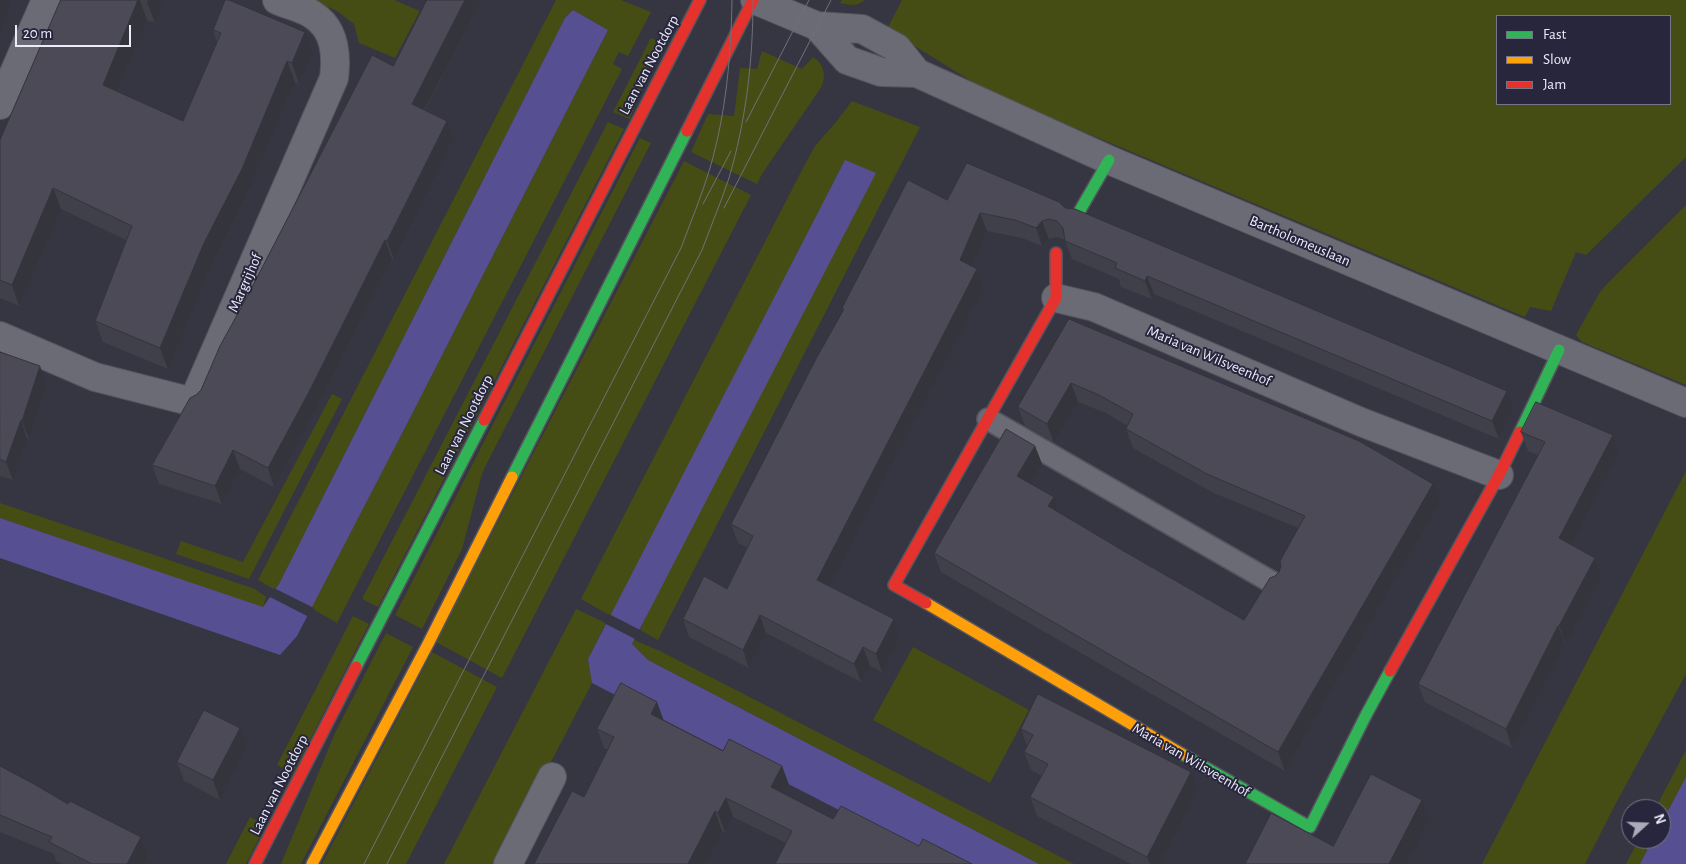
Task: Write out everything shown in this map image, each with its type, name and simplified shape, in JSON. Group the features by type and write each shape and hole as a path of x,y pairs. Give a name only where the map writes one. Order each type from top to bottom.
{"street":[{"path":"0,105 46,0"},
{"name":"Margrijhof","path":"0,336 95,377 192,402 334,78 336,59 333,40 326,27 313,15 277,0"},
{"name":"Laan van Nootdorp","path":"255,864 700,0"},
{"path":"312,864 429,642 754,0"},
{"name":"Bartholomeuslaan","path":"754,0 817,26 862,30 897,48 917,73 1108,160 1686,403"},
{"path":"1079,212 1108,160"},
{"name":"Maria van Wilsveenhof","path":"1056,253 1056,298 894,585 1310,827 1366,715 1499,475 1558,350"},
{"name":"Maria van Wilsveenhof","path":"1056,298 1094,307 1361,422 1499,475"},
{"path":"508,864 552,777"}],"lane":[{"path":"988,418 1274,584"}],"green space":[{"path":"313,0 394,0 420,11 395,58 359,43 354,24 337,11"},
{"path":"556,0 621,0 651,12 628,56 619,52 613,64 622,69 337,623 311,608 608,30 573,10 565,18 279,584 275,590 258,580"},
{"path":"842,0 865,0 853,5 840,3"},
{"path":"902,0 1686,0 1686,157 1586,255 1576,252 1551,311 1530,307 1525,317 989,92 887,29"},
{"path":"651,38 658,41 630,119 613,112"},
{"path":"762,51 802,69 813,57 822,66 824,77 822,86 757,184 691,152 708,114 734,116 740,68 757,69"},
{"path":"852,101 920,127 658,640 640,630 845,160 611,616 581,599 803,168 815,146"},
{"path":"608,122 624,129 378,607 362,599"},
{"path":"640,138 651,143 487,463 482,474 462,549 422,629 395,615"},
{"path":"684,161 751,195 502,678 436,642"},
{"path":"1686,205 1686,385 1582,342 1576,335 1600,292"},
{"path":"332,394 342,399 249,579 176,554 181,541 243,562"},
{"path":"1686,471 1686,674 1585,864 1482,864"},
{"path":"0,503 255,589 266,597 263,608 0,518"},
{"path":"576,609 606,623 588,659 592,683 498,864 444,864"},
{"path":"353,616 369,624 293,773 277,765"},
{"path":"386,633 413,647 301,864 281,864 335,733"},
{"path":"634,640 660,651 1074,864 1039,864 648,660 632,644"},
{"path":"913,647 1029,710 990,783 873,720"},
{"path":"432,652 497,687 406,864 322,864"},
{"path":"1686,750 1686,777 1671,805 1671,799 1660,799"},
{"path":"250,817 266,825 246,864 226,864"},
{"path":"1634,849 1648,849 1640,864 1626,864"}],"shaded area":[{"path":"573,10 608,30 297,636 280,655 0,558 0,518 263,607 279,584 565,18"},
{"path":"845,160 876,173 632,644 648,660 1039,864 944,864 592,683 588,659"},
{"path":"1686,777 1686,864 1640,864 1648,849 1671,849 1671,805"}],"pier":[{"path":"274,588 314,608 309,617 268,596"},
{"path":"609,614 642,631 637,640 604,623"}],"building":[{"path":"61,0 138,0 103,85 183,121 221,33 213,30 225,0 305,32 292,63 287,61 242,169 204,243 160,348 95,321 132,226 53,188 12,285 0,280 0,140"},
{"path":"427,0 465,0 412,104 447,121 387,241 385,240 310,390 268,468 233,450 215,486 152,465 190,398 201,390 220,346 372,55 393,66"},
{"path":"967,163 1059,202 1065,208 1075,209 1507,391 1492,421 1147,276 1145,281 1115,268 1117,263 1065,241 1063,228 1057,221 1049,219 1042,221 1036,228 1015,220 980,213 960,260 977,269 817,580 894,619 876,654 863,647 854,664 760,615 743,650 683,619 704,576 727,589 753,536 731,524 817,357 844,309 842,308 908,180 947,200"},
{"path":"1069,319 1359,441 1433,484 1278,752 934,553 1006,429 1035,446 1017,476 1054,497 1048,506 1244,620 1270,578 1279,572 1280,561 1305,516 1207,474 1126,429 1133,414 1099,395 1071,383 1047,424 1018,407"},
{"path":"0,352 40,366 6,462 0,459"},
{"path":"1536,402 1613,435 1559,538 1595,558 1506,729 1418,684 1545,442 1521,432"},
{"path":"621,683 657,702 651,714 723,751 729,739 782,766 771,787 833,819 841,806 919,846 923,839 972,864 775,864 792,831 726,798 718,813 715,811 688,864 534,864 572,791 584,797 614,737 597,729"},
{"path":"1038,694 1191,772 1147,857 1030,797 1048,764 1024,752 1033,735 1021,729"},
{"path":"204,710 240,728 213,780 177,762"},
{"path":"0,766 68,804 70,801 141,837 127,864 92,864 49,842 52,837 0,815"},
{"path":"1371,774 1422,800 1389,864 1245,864 1271,813 1333,846"}],"tram line":[{"path":"364,864 681,248 707,178 720,127 729,64 732,0"},
{"path":"387,864 702,250 729,178 740,134 750,68 753,0"},
{"path":"746,122 809,0"},
{"path":"724,208 831,0"},
{"path":"703,204 731,151"}],"traffic: fast":[{"path":"512,477 687,131"},
{"path":"1079,212 1109,160"},
{"path":"1520,432 1559,350"},
{"path":"356,667 484,420"},
{"path":"1182,754 1310,827 1390,671"}],"traffic: slow":[{"path":"312,864 429,642 512,477"},
{"path":"926,603 1182,754"}],"traffic: jam":[{"path":"484,420 700,0"},
{"path":"687,131 753,0"},
{"path":"926,603 894,585 1056,298 1056,253"},
{"path":"1390,671 1499,475 1520,432"},
{"path":"255,864 356,667"}]}
